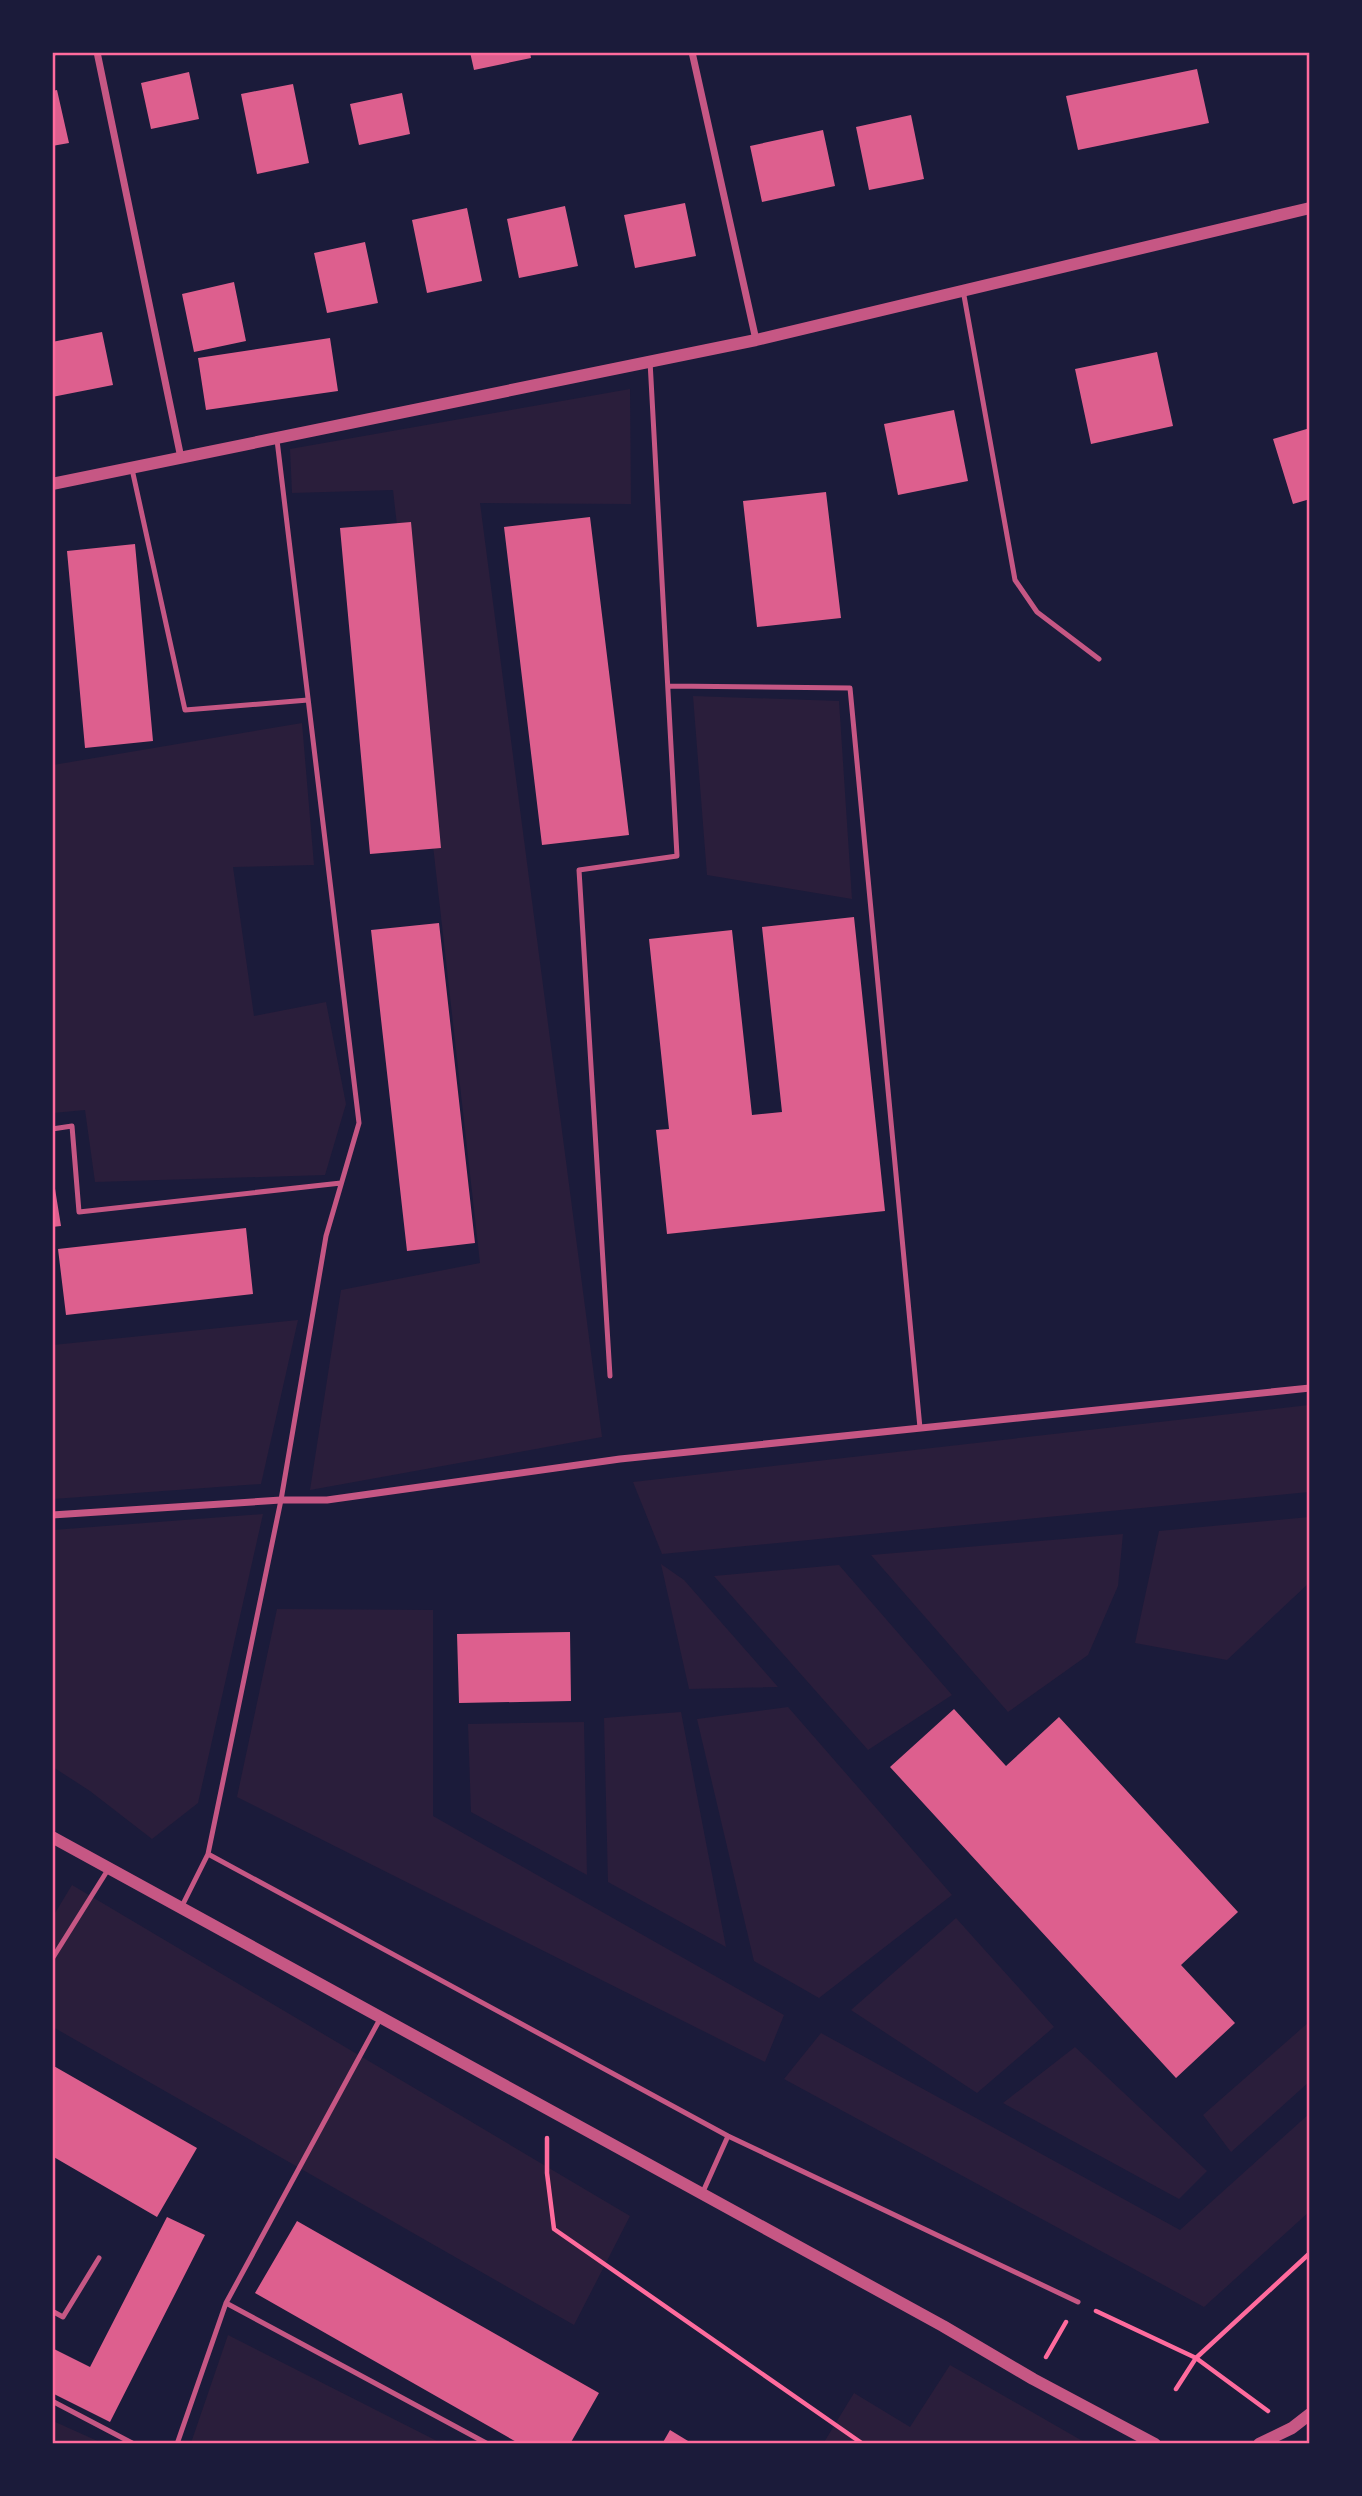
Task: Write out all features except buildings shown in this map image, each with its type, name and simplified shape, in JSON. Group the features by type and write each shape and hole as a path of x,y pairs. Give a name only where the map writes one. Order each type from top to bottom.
{"street":[{"path":"97,52 181,458"},
{"path":"692,52 756,340"},
{"path":"52,484 756,340 1310,208"},
{"path":"52,1515 281,1500 327,1500 620,1459 1310,1388"},
{"path":"52,1837 1154,2444"},
{"path":"1259,2444 1292,2428 1310,2414"}],"lane":[{"path":"963,290 1015,580 1038,612 1098,659"},
{"path":"610,1376 579,870 677,856 650,361"},
{"path":"181,1908 208,1854 281,1500 326,1236 359,1123 277,439"},
{"path":"132,469 185,710 308,700"},
{"path":"668,686 850,688 920,1428"},
{"path":"52,1129 72,1126 79,1212 341,1183"},
{"path":"208,1854 728,2136 1077,2302"},
{"path":"52,1959 109,1868"},
{"path":"177,2444 226,2303 381,2018"},
{"path":"702,2194 728,2136"},
{"path":"52,2311 63,2317 99,2258"},
{"path":"226,2303 488,2444"},
{"path":"52,2400 134,2444"}],"path":[{"path":"547,2173 554,2229 863,2444"},
{"path":"1176,2389 1196,2358 1310,2253"},
{"path":"1033,2379 1077,2302 1196,2358 1292,2428"}],"shaded area":[{"path":"630,389 631,504 480,503 602,1437 310,1490 341,1290 480,1263 393,490 292,493 290,449"},
{"path":"693,696 839,701 852,899 707,875"},
{"path":"302,723 314,865 233,867 254,1016 326,1002 346,1104 325,1175 95,1182 85,1110 53,1113 53,765"},
{"path":"298,1320 261,1484 53,1499 53,1345"},
{"path":"1309,1405 1309,1492 662,1554 633,1482"},
{"path":"263,1514 198,1803 152,1839 90,1791 53,1767 53,1530"},
{"path":"1309,1517 1309,1583 1227,1660 1135,1643 1159,1531"},
{"path":"1123,1534 1118,1586 1088,1655 1008,1712 871,1555"},
{"path":"661,1564 684,1580 778,1687 689,1689"},
{"path":"839,1565 952,1695 868,1750 714,1576"},
{"path":"277,1609 433,1610 433,1816 784,2015 765,2062 237,1797"},
{"path":"788,1707 952,1895 819,1998 754,1961 697,1719"},
{"path":"681,1712 726,1947 608,1882 604,1718"},
{"path":"584,1722 587,1875 471,1812 468,1724"},
{"path":"72,1885 630,2216 574,2325 53,2027 52,1918"},
{"path":"956,1918 1054,2027 977,2093 851,2010"},
{"path":"1309,2022 1309,2082 1231,2152 1203,2115"},
{"path":"821,2033 1180,2230 1309,2114 1309,2212 1204,2307 784,2079"},
{"path":"1075,2047 1207,2171 1179,2199 1003,2103"},
{"path":"228,2335 441,2443 191,2443"},
{"path":"950,2365 1086,2443 823,2444 854,2393 910,2427"},
{"path":"53,2421 102,2443 53,2443"}]}
